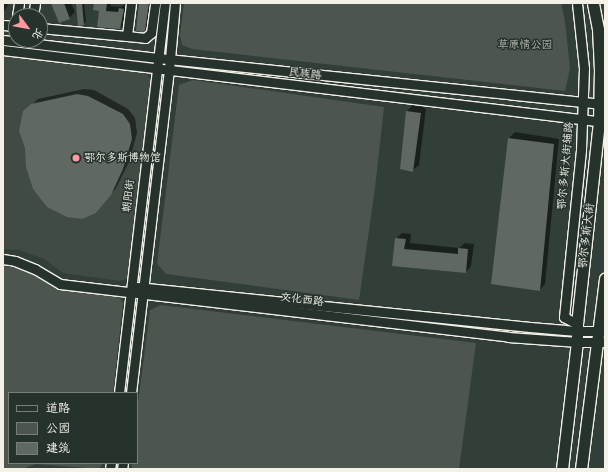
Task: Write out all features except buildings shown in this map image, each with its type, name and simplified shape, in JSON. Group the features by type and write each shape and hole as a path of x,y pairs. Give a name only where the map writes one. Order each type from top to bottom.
{"main road":[{"name":"鄂尔多斯大街","path":"562,469 602,122 598,29 593,3"},
{"path":"581,469 602,334 605,279"}],"street":[{"path":"127,36 131,3"},
{"path":"48,29 145,38 151,33 155,3"},
{"name":"朝阳街","path":"119,392 130,289 165,3"},
{"path":"131,392 169,70 175,3"},
{"name":"鄂尔多斯大街辅路","path":"577,3 584,68 583,119 564,317 577,332"},
{"name":"民族路","path":"48,44 158,58 602,104"},
{"name":"民族路","path":"3,50 602,122"},
{"name":"文化西路","path":"3,256 22,258 61,278 143,291 602,334"},
{"name":"文化西路","path":"3,259 15,261 35,269 60,284 130,289"}],"shaded area":[{"path":"3,55 144,72 153,81 128,276 124,280 120,281 63,273 44,259 19,250 3,249"}],"green space":[{"name":"草原情公园","path":"184,3 561,3 565,21 570,68 565,91 192,49 182,45 180,35"},
{"path":"193,80 384,107 375,188 359,300 166,274 157,264 179,85"},
{"path":"3,266 18,268 33,274 56,289 119,297 123,303 113,392 8,392 8,464 36,464 22,469 3,469"},
{"path":"161,305 476,343 459,469 132,469 131,464 138,464 138,403 150,310"},
{"path":"36,464 102,464 99,469"}],"place":[{"name":"鄂尔多斯博物馆","path":"76,158"}]}
